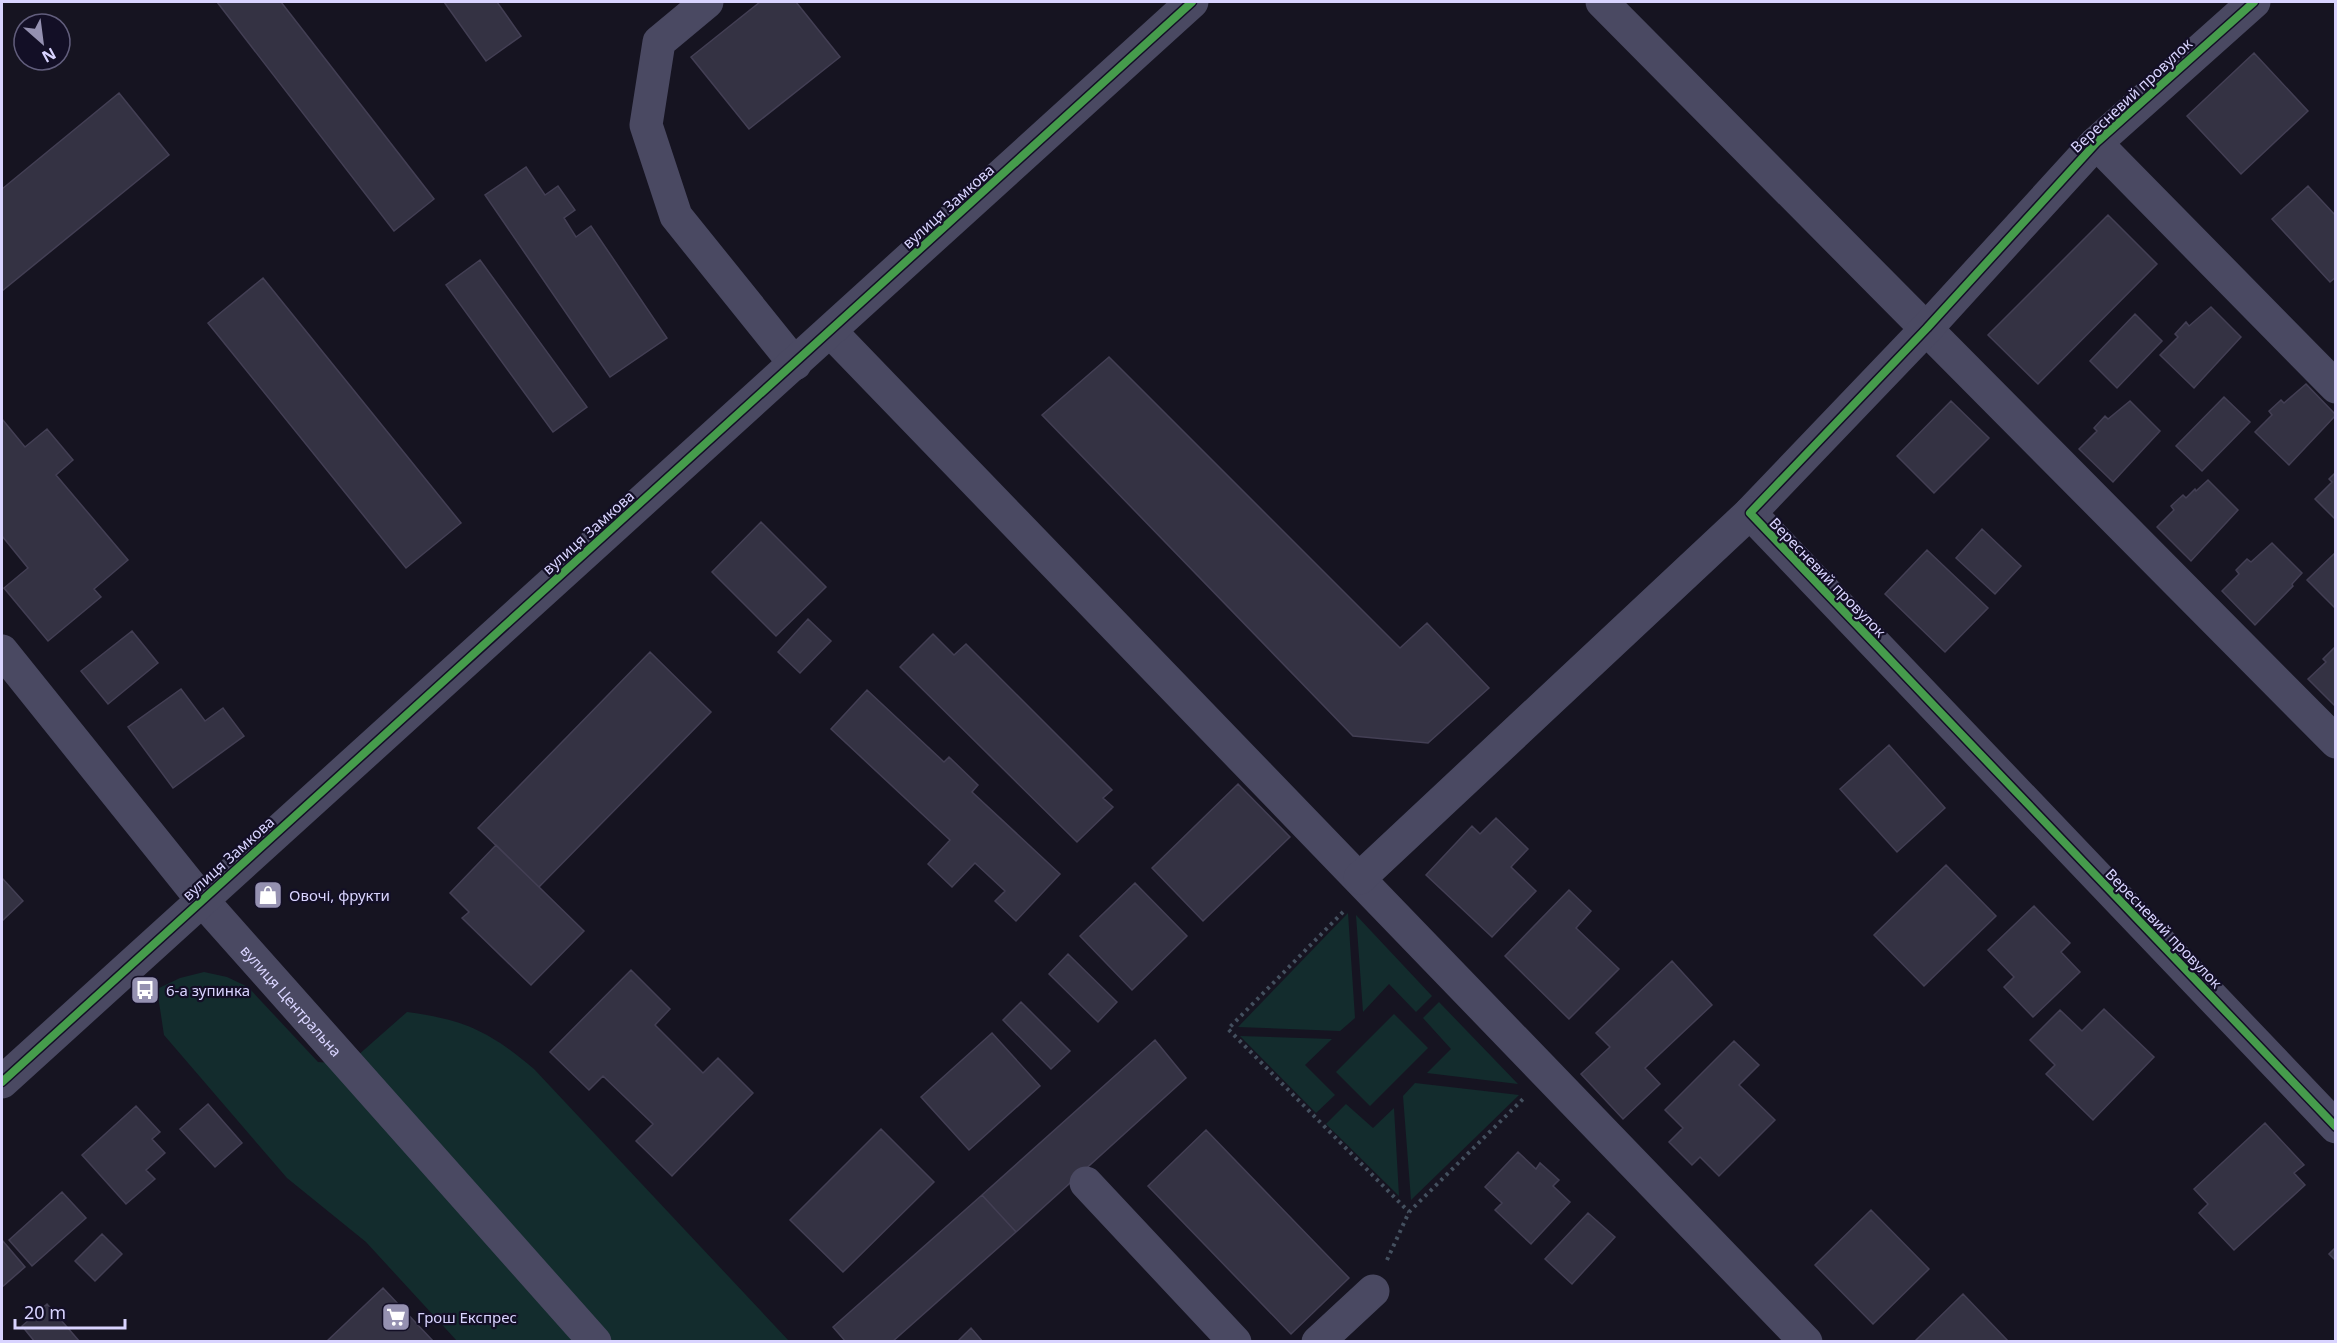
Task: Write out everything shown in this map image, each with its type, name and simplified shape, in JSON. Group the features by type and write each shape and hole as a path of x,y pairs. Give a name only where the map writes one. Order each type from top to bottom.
{"street":[{"path":"707,2 658,42 646,125 676,216 795,364"},
{"name":"вулиця Замкова","path":"2,1082 1192,2"},
{"path":"1602,2 2336,742"},
{"name":"Вересневий провулок","path":"2254,2 2096,143 1927,328 1750,513 2336,1127"},
{"path":"2096,143 2336,387"},
{"path":"831,332 1806,1341"},
{"path":"1364,882 1750,513"},
{"name":"вулиця Центральна","path":"2,651 202,900 595,1341"},
{"path":"1086,1183 1235,1341"},
{"path":"1318,1341 1373,1291"}],"path":[{"path":"1364,882 1228,1029 1409,1212"},
{"path":"1373,1291 1409,1212 1547,1075"}],"green space":[{"path":"1348,913 1355,1018 1340,1031 1238,1027"},
{"path":"1356,915 1432,996 1416,1012 1389,984 1363,1012"},
{"path":"204,972 227,977 248,987 318,1062 348,1064 407,1012 445,1019 489,1036 534,1069 789,1341 457,1341 366,1242 287,1178 164,1035 157,989 180,978"},
{"path":"1439,1002 1518,1084 1427,1073 1451,1049 1423,1018"},
{"path":"1394,1014 1428,1048 1370,1106 1336,1072"},
{"path":"1240,1036 1332,1039 1305,1065 1335,1095 1316,1113"},
{"path":"1415,1083 1519,1095 1411,1200 1403,1096"},
{"path":"1346,1104 1373,1128 1394,1108 1399,1196 1326,1124"}],"building":[{"path":"217,2 281,2 434,199 394,231"},
{"path":"444,2 497,2 521,36 486,61"},
{"path":"760,2 796,2 840,57 749,129 691,57"},
{"path":"2254,53 2308,111 2241,174 2187,116"},
{"path":"119,93 169,155 2,291 2,189"},
{"path":"526,167 545,195 558,186 575,210 564,218 576,237 591,226 667,338 610,377 485,195"},
{"path":"2308,186 2336,216 2336,277 2330,282 2272,219"},
{"path":"2108,215 2157,264 2038,384 1988,335"},
{"path":"480,260 587,407 553,432 446,285"},
{"path":"263,278 461,523 406,568 208,323"},
{"path":"2211,307 2241,337 2194,388 2160,355 2178,337 2175,334 2186,322 2189,326"},
{"path":"2135,314 2162,341 2117,388 2090,361"},
{"path":"1109,357 1400,648 1427,623 1489,688 1428,743 1353,736 1042,415"},
{"path":"2306,384 2336,415 2289,465 2255,432 2272,415 2269,411 2281,400 2284,403"},
{"path":"2224,397 2250,422 2202,471 2176,446"},
{"path":"1951,401 1989,438 1934,493 1897,456"},
{"path":"2130,401 2160,431 2113,482 2079,449 2097,431 2094,428 2105,416 2108,419"},
{"path":"2,419 25,447 47,429 73,460 56,475 128,560 94,589 101,597 48,641 4,588 28,568 2,536"},
{"path":"2336,472 2336,520 2315,499 2332,482 2329,479"},
{"path":"2208,480 2238,510 2191,561 2157,527 2174,510 2171,506 2183,495 2186,498 2195,489 2196,491"},
{"path":"761,522 826,587 776,636 712,572"},
{"path":"1982,529 2021,566 1995,594 1956,558"},
{"path":"2272,543 2302,573 2292,584 2293,586 2255,625 2222,591 2239,574 2236,570 2247,559 2251,562"},
{"path":"1927,550 1988,608 1945,652 1885,594"},
{"path":"2336,552 2336,609 2307,580"},
{"path":"808,619 831,641 800,673 778,652"},
{"path":"132,631 158,663 108,704 81,671"},
{"path":"933,634 954,655 966,644 1112,790 1103,798 1113,807 1077,842 900,667"},
{"path":"2334,648 2336,649 2336,707 2308,679 2326,662 2323,659"},
{"path":"650,652 711,712 539,887 478,828"},
{"path":"181,689 205,721 223,708 244,736 173,788 128,727"},
{"path":"867,690 944,762 949,757 978,785 972,792 1060,874 1016,921 995,901 1005,891 975,863 952,887 928,864 950,840 831,729"},
{"path":"1889,745 1945,808 1897,852 1840,789"},
{"path":"1238,784 1290,837 1203,921 1152,868"},
{"path":"1496,818 1528,849 1511,867 1536,891 1492,937 1426,875 1472,826 1480,834"},
{"path":"496,845 584,931 531,985 462,918 469,912 450,893"},
{"path":"1946,865 1996,916 1924,986 1874,935"},
{"path":"2,878 23,901 2,921"},
{"path":"1135,883 1187,936 1132,990 1080,936"},
{"path":"1569,890 1591,911 1576,928 1619,969 1569,1019 1505,956"},
{"path":"2034,906 2070,943 2061,952 2080,972 2033,1017 2004,987 2014,977 1988,950"},
{"path":"1068,954 1117,1002 1098,1022 1049,974"},
{"path":"1672,961 1712,1005 1645,1068 1660,1084 1623,1119 1581,1074 1610,1047 1596,1033"},
{"path":"631,970 670,1009 655,1025 703,1073 718,1058 753,1093 672,1176 636,1141 653,1124 603,1076 589,1090 550,1052"},
{"path":"1021,1002 1070,1051 1051,1069 1003,1020"},
{"path":"2104,1009 2154,1057 2093,1120 2046,1074 2055,1065 2030,1040 2060,1010 2082,1031"},
{"path":"992,1033 1040,1086 969,1150 921,1097"},
{"path":"1155,1040 1186,1078 1016,1232 982,1195"},
{"path":"1734,1041 1759,1065 1739,1085 1775,1120 1719,1176 1700,1157 1692,1165 1669,1142 1683,1128 1665,1110"},
{"path":"208,1104 242,1143 215,1167 180,1129"},
{"path":"136,1106 160,1132 152,1139 165,1153 146,1170 155,1179 126,1204 82,1155"},
{"path":"2265,1123 2304,1165 2294,1173 2305,1185 2234,1250 2199,1213 2208,1204 2194,1189"},
{"path":"881,1129 934,1182 843,1272 790,1220"},
{"path":"1206,1130 1349,1278 1291,1334 1148,1186"},
{"path":"1518,1152 1536,1169 1540,1163 1559,1180 1553,1186 1570,1202 1531,1244 1495,1210 1502,1203 1485,1187"},
{"path":"62,1192 86,1218 32,1266 9,1240"},
{"path":"982,1195 1016,1232 892,1342 846,1342 833,1327"},
{"path":"1871,1210 1929,1269 1873,1324 1815,1265"},
{"path":"1588,1213 1615,1237 1572,1284 1545,1259"},
{"path":"102,1234 122,1254 95,1281 75,1261"},
{"path":"2,1240 25,1267 2,1287"},
{"path":"2336,1247 2336,1261 2329,1254"},
{"path":"383,1288 434,1342 326,1342"},
{"path":"1963,1294 2009,1342 1914,1342"},
{"path":"47,1304 80,1342 35,1342 22,1326"},
{"path":"971,1328 983,1342 957,1342"}],"cycle path":[{"path":"2,1082 1192,2"},
{"path":"2254,2 2096,143 1927,328 1750,513 2336,1127"}],"place":[{"name":"Овочі, фрукти","path":"268,895"},
{"name":"6-а зупинка","path":"145,990"},
{"name":"Грош Експрес","path":"396,1317"}]}
